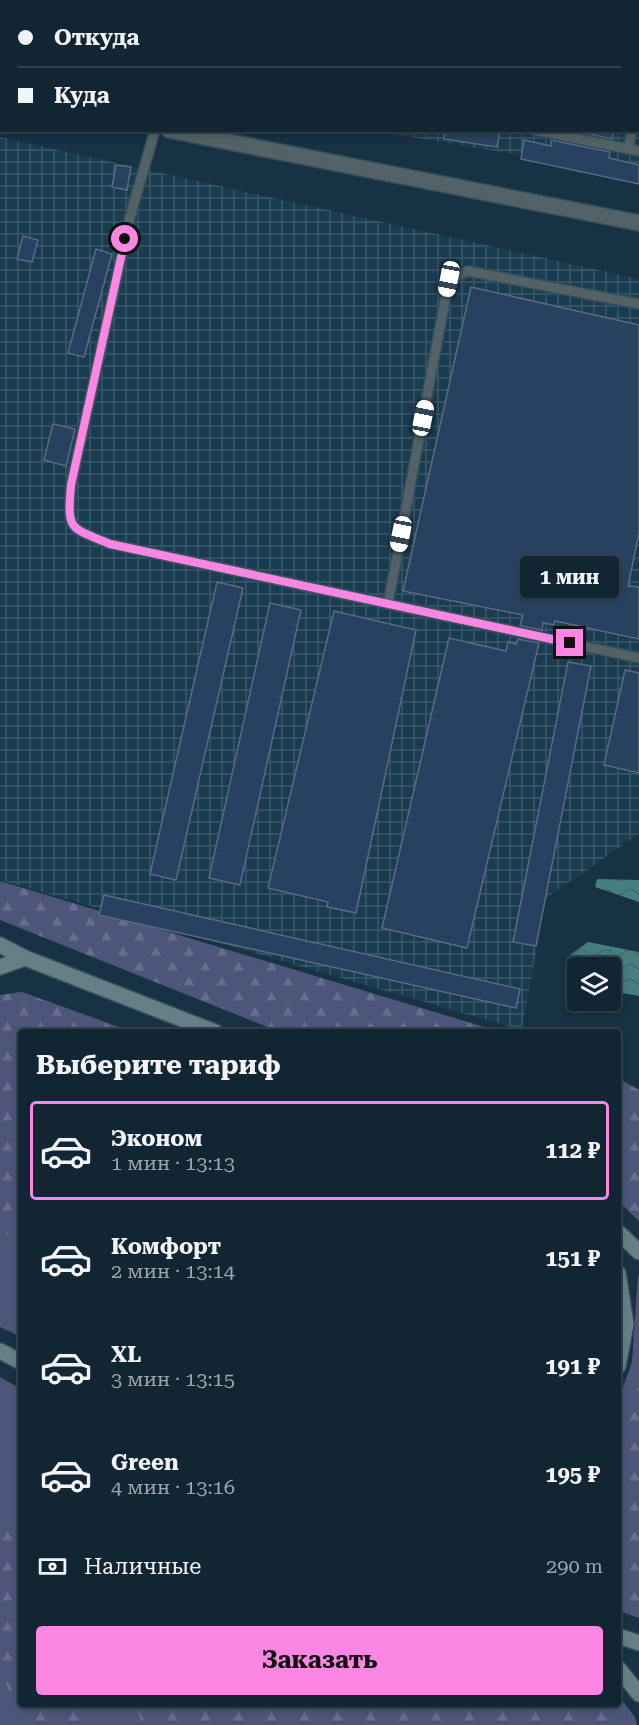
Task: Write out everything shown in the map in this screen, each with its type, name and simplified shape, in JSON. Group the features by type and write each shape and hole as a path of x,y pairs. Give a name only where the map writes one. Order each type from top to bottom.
{"street":[{"path":"179,132 639,223"},
{"path":"0,945 25,958 207,1029"},
{"path":"0,967 25,958"},
{"path":"621,1235 639,1252"},
{"path":"621,1292 626,1324 621,1350"},
{"path":"0,1350 18,1360"},
{"path":"621,1637 639,1643"},
{"path":"621,1672 639,1694"}],"lane":[{"path":"154,132 128,228 71,485 69,518 76,530 110,544 639,658"},
{"path":"628,149 632,132"},
{"path":"565,133 639,151"},
{"path":"388,604 449,279 468,271 639,304"}],"shaded area":[{"path":"380,132 639,132 639,179 526,156"},
{"path":"0,137 639,279 639,834 546,898 522,1029 0,880"}],"green space":[{"path":"0,881 491,1029 272,1029 0,920"},
{"path":"22,992 125,1029 18,1029 18,1336 0,1327 0,995"},
{"path":"22,992 121,1029 18,1029 18,1139 8,1161 18,1176 18,1234 0,1234 0,995"},
{"path":"621,1080 639,1090 639,1221 621,1204"},
{"path":"638,1275 639,1618 621,1612 621,1393 632,1362"},
{"path":"0,1377 18,1387 18,1707 621,1707 621,1699 635,1717 637,1725 0,1725"},
{"path":"639,1385 639,1603 621,1597 621,1427"},
{"path":"0,1508 18,1547 18,1707 87,1707 95,1725 22,1725 0,1668"},
{"path":"135,1707 607,1707 615,1714 621,1725 143,1725"}],"water":[{"path":"597,879 639,880 639,902 595,887"},
{"path":"588,942 639,952 639,996 621,993 621,957 570,957"}],"building":[{"path":"445,132 500,132 497,147 444,139"},
{"path":"581,132 614,132 612,139"},
{"path":"524,140 551,146 551,140 610,152 609,158 639,165 639,184 521,159"},
{"path":"116,165 131,167 127,190 112,187"},
{"path":"23,236 38,240 32,262 17,259"},
{"path":"96,249 112,254 84,357 68,353"},
{"path":"471,287 639,325 639,533 628,586 639,587 639,639 555,621 554,625 543,623 542,630 520,626 523,615 403,591"},
{"path":"53,424 75,429 66,466 44,460"},
{"path":"217,582 243,588 176,880 150,874"},
{"path":"270,603 301,610 240,885 209,878"},
{"path":"334,611 416,630 356,913 327,907 328,902 268,888"},
{"path":"449,638 506,651 508,642 516,644 518,639 539,643 467,948 382,928"},
{"path":"568,662 591,666 536,946 513,942"},
{"path":"625,670 639,673 639,773 604,765"},
{"path":"104,895 520,989 516,1008 99,915"}],"route":[{"path":"125,239 71,485 69,518 76,530 110,544 570,643"}]}
